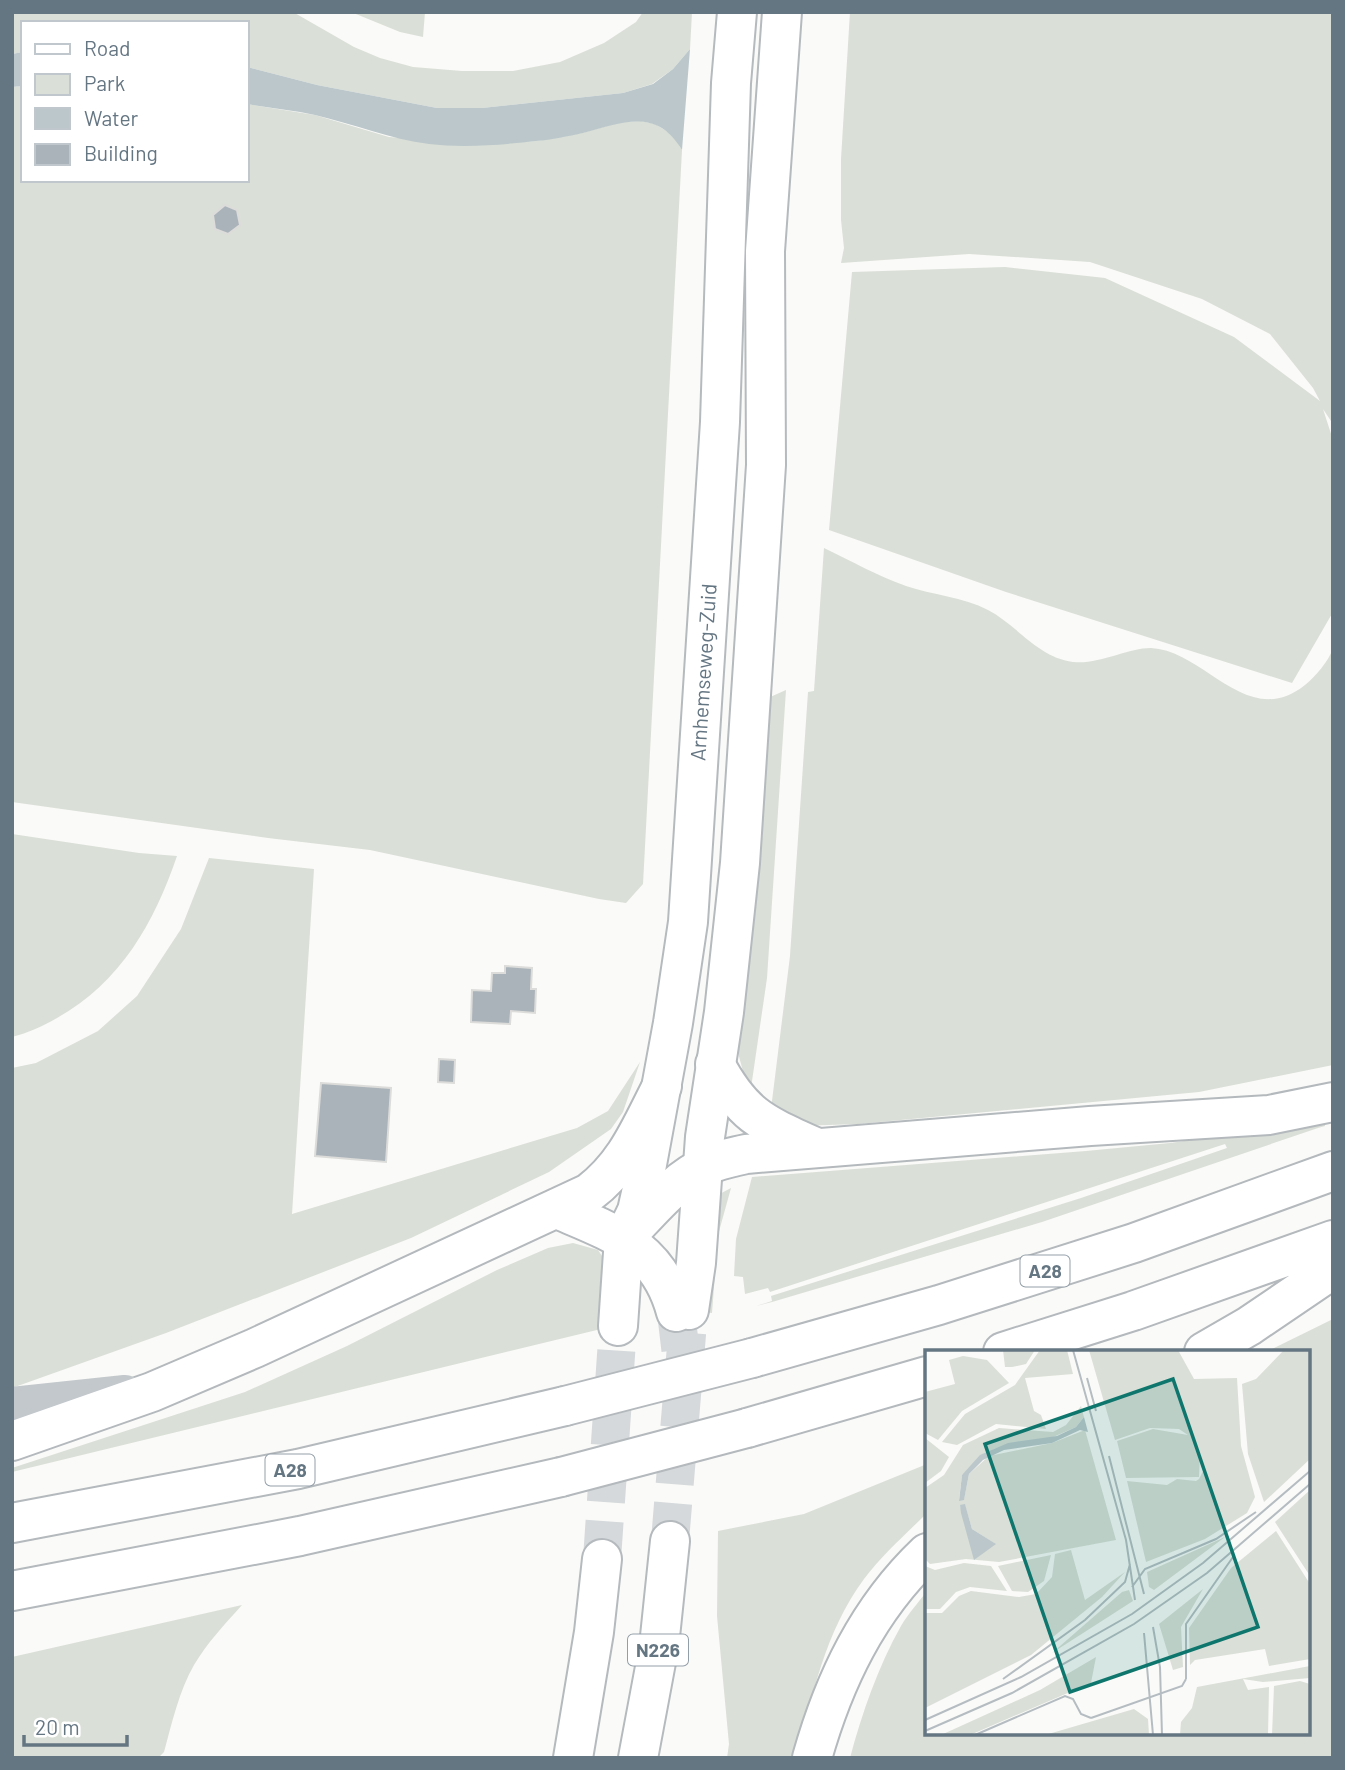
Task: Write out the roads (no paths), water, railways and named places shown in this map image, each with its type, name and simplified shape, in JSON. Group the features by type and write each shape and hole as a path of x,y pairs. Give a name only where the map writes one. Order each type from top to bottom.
{"main road":[{"name":"Arnhemseweg-Zuid","path":"618,1326 624,1238 637,1210 662,1086 688,922 720,422 731,83 737,12"},
{"path":"557,1209 624,1238 655,1267 682,1311 696,1263 702,1168 740,863 766,465 765,251 782,12"},
{"path":"713,1078 767,1125 819,1148"},
{"path":"12,1441 152,1392 255,1348 589,1193 606,1180 620,1164 662,1086"},
{"path":"624,1238 674,1187 702,1168 746,1154 1090,1126 1269,1115 1333,1102"},
{"name":"A28","path":"12,1523 298,1469 565,1406 752,1358 939,1305 1095,1255 1333,1171"},
{"path":"1009,1350 1133,1311 1333,1240"},
{"path":"1207,1350 1249,1326 1333,1269"},
{"path":"12,1591 300,1536 561,1477 747,1428 925,1377"},
{"name":"N226","path":"638,1758 659,1646 670,1541"},
{"path":"813,1758 829,1705 849,1657 890,1593 925,1555"},
{"path":"573,1758 590,1657 601,1559"}],"lane":[{"path":"12,1406 152,1392"}],"water":[{"path":"690,49 682,150 672,137 650,123 612,125 542,140 482,146 442,145 400,139 315,115 248,104 248,67 317,85 437,108 482,108 623,93 653,84 673,69"},
{"path":"21,52 21,86 12,87 12,54"}],"tunnel":[{"path":"670,1541 689,1310"},
{"path":"676,1312 683,1372"},
{"path":"602,1559 618,1326"}]}
